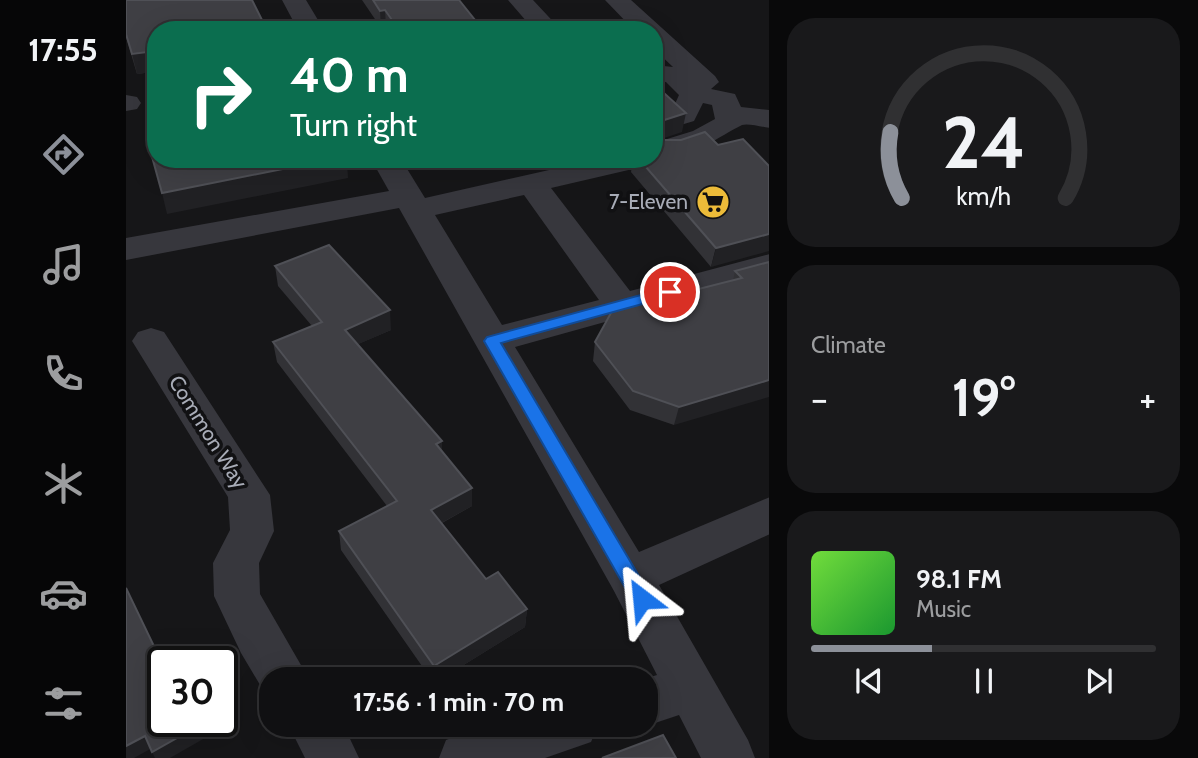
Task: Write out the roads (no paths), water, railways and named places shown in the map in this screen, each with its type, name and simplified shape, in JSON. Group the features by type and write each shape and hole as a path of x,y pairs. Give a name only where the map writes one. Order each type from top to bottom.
{"street":[{"path":"294,0 306,21"},
{"path":"520,0 540,21"},
{"path":"617,0 639,21"},
{"path":"663,44 726,107 730,122 703,137 663,151"},
{"path":"663,74 674,75 694,93 726,107 769,119"},
{"path":"663,142 689,108 694,93"},
{"path":"391,168 630,577 668,695 729,758"},
{"path":"126,249 412,204 531,183 594,168"},
{"path":"531,183 621,306"},
{"path":"492,341 769,265"},
{"name":"Common Way","path":"150,341 248,495 252,531 236,563 237,596 276,667"},
{"path":"630,577 769,514"},
{"path":"321,737 333,758"},
{"path":"465,758 532,737"}],"place":[{"name":"7-Eleven","path":"713,202"}]}
